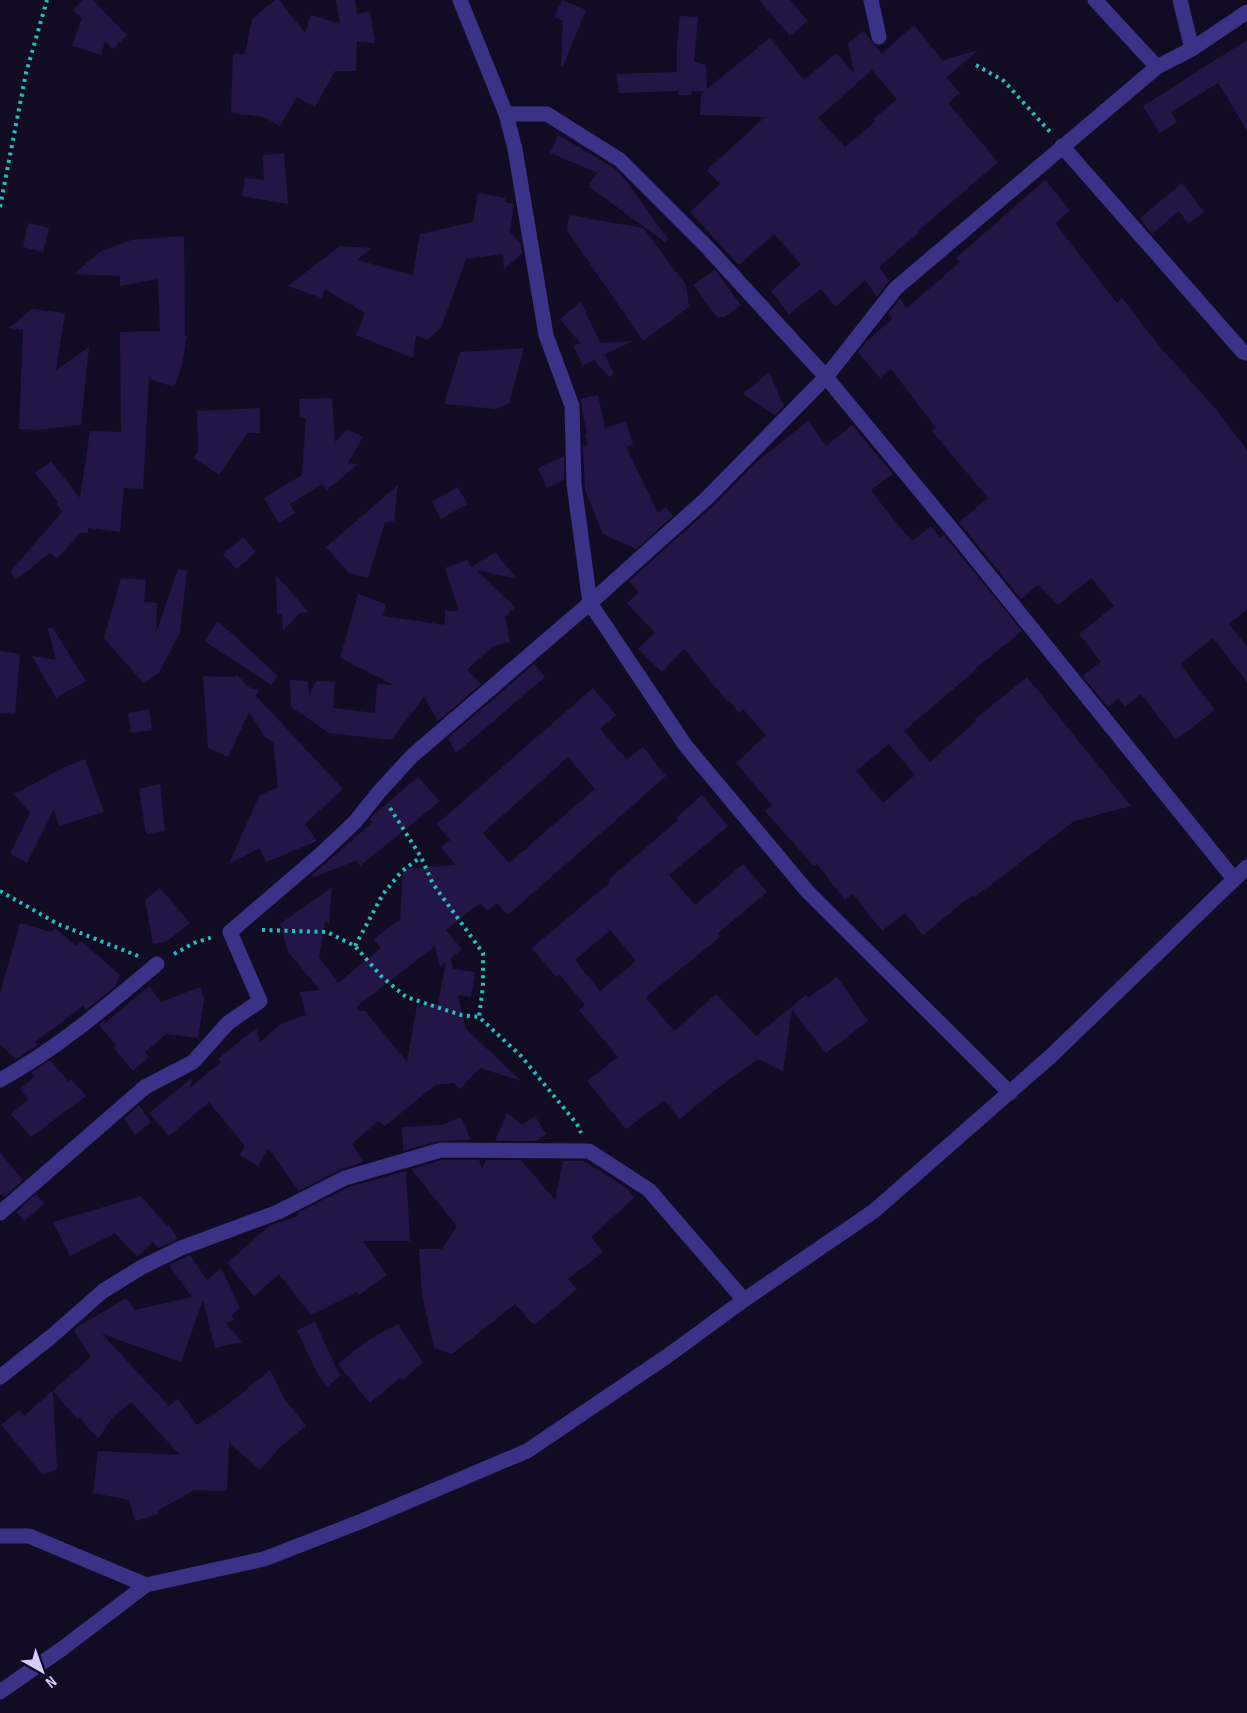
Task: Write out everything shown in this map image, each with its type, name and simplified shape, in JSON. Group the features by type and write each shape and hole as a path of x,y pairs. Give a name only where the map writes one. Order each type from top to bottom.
{"street":[{"path":"460,0 506,114 515,149 546,335 572,406 574,484 590,603 685,745 807,891 1010,1093"},
{"path":"871,0 879,37"},
{"path":"1095,0 1157,67"},
{"path":"1180,0 1192,49"},
{"path":"0,1213 145,1087 193,1062 228,1023 260,1001 230,932 355,822 378,792 412,756 590,603 706,499 826,377 896,288 1157,67 1192,49 1247,12"},
{"path":"506,114 547,114 620,160 707,247 826,377 1234,879"},
{"path":"1062,146 1243,352 1247,353"},
{"path":"0,1692 146,1585 264,1559 362,1521 527,1451 874,1211 1010,1093 1247,867"},
{"path":"0,1080 58,1044 158,964"},
{"path":"0,1377 52,1336 103,1291 142,1267 181,1248 278,1212 345,1179 441,1150 589,1151 649,1190 744,1300"},
{"path":"0,1536 28,1536 146,1585"}],"path":[{"path":"0,207 26,73 47,0"},
{"path":"976,65 1004,81 1062,146"},
{"path":"378,792 406,830 433,884 483,953 483,986 479,1017"},
{"path":"355,946 383,894 402,871 421,857"},
{"path":"0,891 58,924 158,964 194,943 230,932 282,929 327,932 355,946 382,977 406,997 461,1015 479,1017 521,1056 577,1124 589,1151"}],"building":[{"path":"83,0 93,0 127,35 113,49 105,41 101,55 72,46 82,18 73,10"},
{"path":"275,0 279,0 305,33 311,15 340,24 336,0 355,0 357,14 370,11 375,43 357,41 356,71 335,71 315,107 297,97 280,126 264,117 231,113 233,54 245,54 252,19"},
{"path":"562,0 586,10 563,66 561,65 563,21 554,17"},
{"path":"759,0 790,0 808,21 790,36"},
{"path":"680,16 698,17 694,62 706,65 707,89 770,38 804,80 836,53 854,73 848,43 863,31 882,54 914,25 941,61 978,50 946,78 960,93 948,103 998,162 879,267 889,281 877,297 865,280 836,307 821,289 789,314 771,291 801,264 774,234 739,265 690,212 720,184 707,170 765,117 700,115 701,94 705,91 692,91 691,95 678,95 678,91 619,93 616,74 677,72","holes":["872,70 897,99 874,119 876,121 845,147 818,118"]},
{"path":"1247,40 1247,130 1218,83 1171,112 1177,122 1159,133 1143,106"},
{"path":"558,135 614,168 668,239 665,242 588,186 600,169 596,172 550,153"},
{"path":"284,153 288,204 242,196 245,178 264,180 263,155"},
{"path":"1045,180 1070,210 1055,223 1117,303 1122,298 1160,347 1215,408 1247,450 1247,609 1229,624 1247,646 1247,682 1213,638 1180,664 1215,710 1176,740 1141,694 1125,707 1118,698 1108,707 1082,676 1101,662 1079,634 1114,606 1091,578 1058,605 1038,585 1021,599 959,522 988,498 932,431 936,428 891,369 880,378 858,352 892,319 888,314 900,298 907,308 960,262 956,258"},
{"path":"1182,183 1204,212 1188,224 1179,211 1152,234 1140,218"},
{"path":"478,193 505,198 505,202 514,204 510,232 521,244 522,253 504,269 503,254 466,259 441,328 427,340 416,335 413,358 356,335 365,313 325,289 322,298 288,286 340,246 371,248 357,260 413,275 420,234 473,222"},
{"path":"569,215 643,228 686,285 689,307 643,341 567,230"},
{"path":"28,223 49,228 43,252 23,247"},
{"path":"184,236 185,336 187,336 182,366 174,387 149,379 143,489 124,488 120,532 88,528 88,533 80,533 57,559 50,553 17,579 10,572 62,512 56,503 58,502 35,473 51,461 80,498 90,431 121,432 120,332 160,331 158,279 120,286 120,276 74,274 99,252 131,240"},
{"path":"715,270 741,305 724,317 717,317 693,285"},
{"path":"581,302 600,343 633,341 605,354 614,374 609,377 594,360 583,366 573,345 581,344 560,319"},
{"path":"32,309 65,313 56,370 89,347 81,425 36,430 19,429 23,330 9,328"},
{"path":"524,348 509,403 496,409 444,404 460,352"},
{"path":"769,372 784,406 775,415 743,394"},
{"path":"598,395 605,428 626,421 633,444 626,447 658,513 666,507 673,516 636,549 603,534 585,490 583,447 588,445 580,399"},
{"path":"332,398 335,442 347,429 363,437 348,463 358,464 327,490 322,484 290,504 295,513 279,523 264,498 302,475 306,418 300,418 299,399"},
{"path":"260,408 260,433 247,433 219,475 194,458 198,452 197,411"},
{"path":"808,421 826,446 852,425 893,474 871,490 893,519 912,541 931,526 940,538 944,535 1022,631 904,731 930,762 976,721 974,720 1027,677 1131,806 1074,821 999,879 974,897 972,895 923,935 905,913 882,931 853,894 845,900 817,864 814,866 765,811 772,805 736,763 766,735 743,709 739,713 729,700 727,701 684,649 662,672 638,649 655,633 627,603 639,592 629,581 713,506 754,464","holes":["889,744 915,775 883,803 856,771"]},
{"path":"564,456 564,480 547,488 538,468"},
{"path":"398,485 394,521 385,522 368,578 349,573 326,547"},
{"path":"457,487 468,504 441,519 432,502"},
{"path":"243,537 256,552 236,569 223,554"},
{"path":"495,552 517,579 476,570 515,607 505,617 510,642 493,646 467,670 481,684 438,721 424,697 391,740 329,733 291,707 290,680 308,681 309,695 316,681 335,682 333,708 375,713 377,684 394,685 340,658 358,594 386,604 383,616 445,625 445,611 459,611 445,568 468,560 471,567"},
{"path":"178,569 187,571 180,632 160,671 144,684 104,638 121,578 146,580 144,602 157,603 156,633"},
{"path":"276,575 309,612 300,613 283,631 282,614 277,614"},
{"path":"217,622 278,676 271,685 204,641"},
{"path":"52,627 86,681 56,698 32,656 56,660 48,629"},
{"path":"0,651 20,654 15,714 0,713"},
{"path":"534,664 545,677 456,753 448,738"},
{"path":"237,675 251,689 259,689 256,696 343,789 305,824 317,841 266,862 260,848 229,864 259,796 278,787 273,742 266,738 249,712 228,757 208,748 203,676 235,677"},
{"path":"593,688 616,715 600,729 627,760 643,747 666,776 508,915 497,903 487,911 480,903 446,930 462,949 451,958 453,969 475,972 471,997 458,995 465,1028 521,1081 480,1068 460,1089 454,1083 435,1085 385,1126 378,1121 352,1144 363,1162 341,1169 299,1191 268,1148 258,1166 240,1155 245,1146 209,1102 169,1136 149,1113 192,1078 190,1088 221,1062 218,1059 256,1028 260,1042 282,1023 306,1015 300,992 320,990 288,952 280,924 332,887 329,923 325,922 319,957 338,983 381,948 374,939 399,920 400,922 403,869 456,865 441,848 450,840 437,824","holes":["568,757 595,789 509,863 483,833","435,946 440,967 446,962 438,1004 417,1006 407,1062 365,1011 359,1011 356,1007"]},
{"path":"149,709 152,730 131,733 128,713"},
{"path":"85,759 104,812 59,826 54,809 27,863 10,854 30,813 14,794"},
{"path":"418,777 440,801 360,866 357,860 313,878 312,875 373,822 370,819 373,815"},
{"path":"160,784 165,831 146,834 139,789"},
{"path":"702,795 728,826 669,875 695,905 743,864 767,892 718,933 720,937 647,996 647,999 674,1031 716,994 756,1036 806,995 808,998 837,977 868,1021 826,1053 792,1010 783,1071 758,1059 680,1119 664,1100 626,1129 587,1081 618,1057 579,1010 585,1005 559,974 556,977 532,948 610,882 608,880 678,820 676,818","holes":["610,930 636,961 600,991 575,960"]},
{"path":"160,888 190,923 166,942 153,944 145,900"},
{"path":"20,923 51,932 55,928 76,946 81,941 120,975 116,985 86,1010 83,1006 35,1042 38,1045 16,1059 0,1044 0,993"},
{"path":"149,986 161,1002 200,987 204,999 198,1038 166,1034 145,1052 149,1057 133,1071 113,1047 116,1045 99,1025 105,1020 104,1024"},
{"path":"50,1060 69,1082 71,1079 86,1096 31,1137 11,1114 28,1099 20,1089 35,1076 31,1073"},
{"path":"139,1105 151,1122 135,1135 124,1119"},
{"path":"507,1113 522,1125 535,1116 546,1134 536,1141 495,1141"},
{"path":"461,1117 471,1140 439,1141 403,1151 402,1127 442,1125"},
{"path":"0,1153 23,1180 4,1197 0,1193"},
{"path":"442,1160 479,1160 482,1169 486,1160 521,1160 555,1200 563,1161 583,1161 624,1186 635,1197 591,1237 603,1252 568,1279 577,1289 534,1325 515,1304 452,1354 434,1348 422,1295 419,1249 442,1249 457,1226 411,1169"},
{"path":"406,1171 410,1241 363,1241 387,1275 359,1295 357,1292 311,1315 279,1274 254,1296 227,1263 269,1226 298,1216 297,1213 349,1187"},
{"path":"36,1194 44,1204 24,1221 16,1212"},
{"path":"141,1196 167,1226 169,1225 178,1239 158,1248 153,1242 137,1257 115,1233 70,1256 53,1222"},
{"path":"190,1255 207,1280 221,1268 240,1308 232,1315 234,1320 226,1323 242,1342 215,1348 203,1300 181,1362 102,1334 169,1406 178,1399 197,1425 231,1402 270,1370 284,1398 306,1426 280,1447 260,1470 229,1443 227,1491 194,1490 157,1511 158,1514 135,1521 129,1500 93,1493 98,1451 180,1455 131,1402 112,1418 98,1439 53,1391 57,1469 43,1475 1,1425 20,1410 24,1416 91,1357 74,1330 76,1328 126,1298 135,1310 192,1297 169,1265"},
{"path":"315,1322 340,1376 327,1387 318,1375 297,1330"},
{"path":"398,1324 423,1362 403,1380 401,1377 370,1403 338,1364 368,1340"}]}
